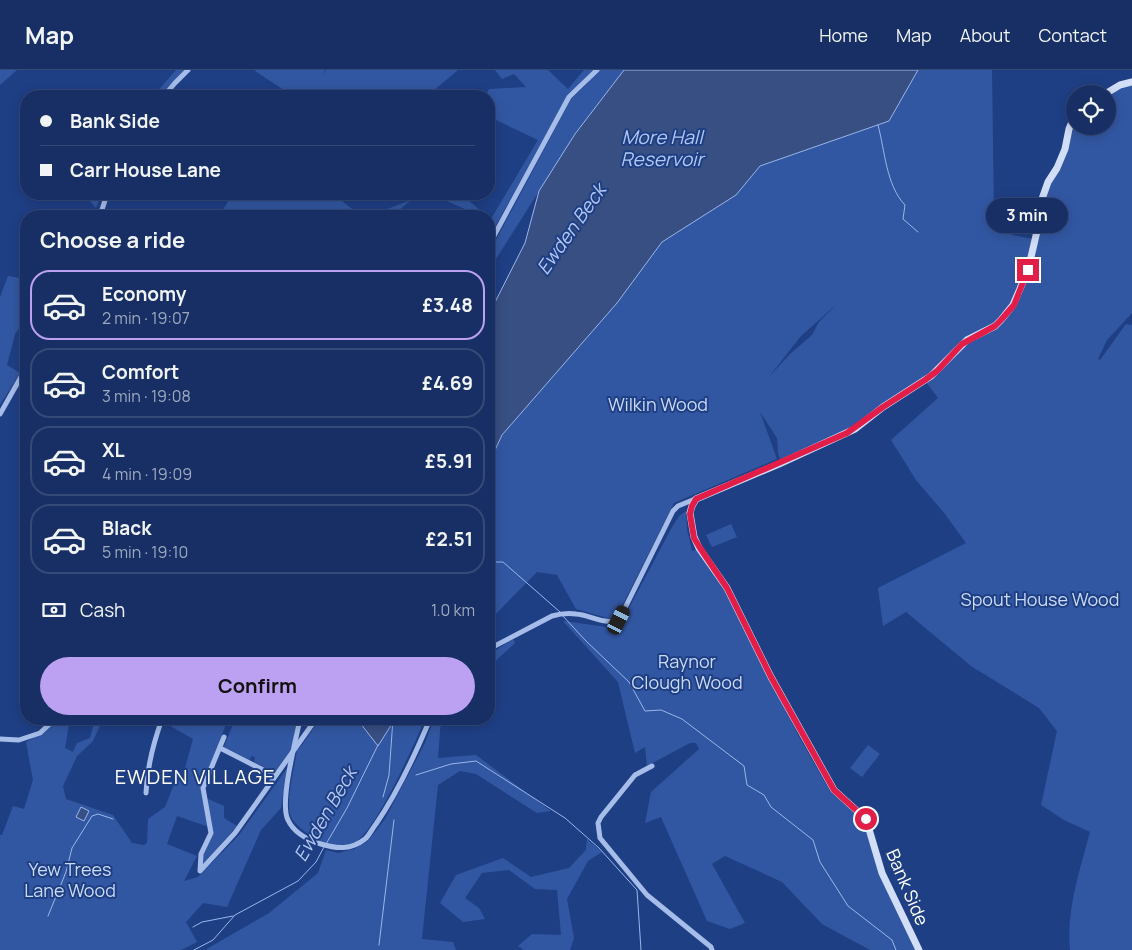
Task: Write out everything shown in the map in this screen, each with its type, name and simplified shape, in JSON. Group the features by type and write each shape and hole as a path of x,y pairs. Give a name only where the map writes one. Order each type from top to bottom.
{"street":[{"path":"169,90 188,70"},
{"path":"495,234 569,97 598,70"},
{"path":"1116,87 1132,82"},
{"path":"495,646 559,614 576,614 612,622 619,620 674,510 678,506 779,464 855,429 883,407 931,376 967,340 995,326 1014,305 1028,270 1042,199 1048,182 1057,168 1065,149 1068,135"},
{"path":"0,414 20,379"},
{"name":"Bank Side","path":"696,499 690,514 694,538 727,588 771,677 834,790 866,819 882,873 919,950"},
{"path":"0,739 19,740 40,732 48,725"},
{"path":"146,793 147,770 160,725"},
{"path":"299,725 286,794 287,819 296,831 314,842 335,848 355,846 366,838 418,747 427,725"},
{"path":"224,737 203,788 211,833 201,854 200,871 235,833 312,725"},
{"path":"220,748 275,776"},
{"path":"652,766 636,775 601,817 598,823 600,838 647,895 711,947 712,950"}],"green space":[{"path":"0,70 17,70 0,85"},
{"path":"176,70 185,70 166,90 158,90"},
{"path":"325,70 322,76 326,70 458,70 434,90 284,90 255,71"},
{"path":"495,70 548,70 568,89 584,70 624,70 575,134 495,261 495,242 571,99 590,81 581,83 567,96 495,227 495,212 538,140 495,119 495,90 489,89 526,87 514,74 502,79"},
{"name":"Wilkin Wood","path":"918,70 992,70 994,215 1015,230 1012,235 1034,239 1020,288 1002,318 975,336 928,377 848,430 791,456 780,459 777,438 760,412 777,459 674,503 617,616 611,619 576,609 557,575 537,572 495,615 495,450 502,435 617,303 662,242 736,195 760,166 889,121","holes":["838,303 819,322 812,335 789,355 768,378 801,336"]},
{"name":"Spout House Wood","path":"1132,85 1132,313 1107,340 1098,359 1100,360 1126,324 1132,325 1132,950 1070,950 1069,935 1072,905 1090,832 1064,820 1041,805 1057,731 1039,708 971,666 906,612 883,626 878,588 966,543 945,514 916,480 891,440 938,398 926,382 967,344 1001,323 1016,307 1030,270 1044,200 1071,135 1116,135 1116,91"},
{"path":"89,200 99,200 96,208"},
{"path":"229,200 341,200 353,210 223,210"},
{"path":"411,200 399,210 385,210"},
{"path":"444,200 468,200 480,210 467,210"},
{"path":"8,276 20,278 20,327 15,334 7,365 20,373 0,405 0,297"},
{"name":"Raynor Clough Wood","path":"686,511 687,529 692,551 698,549 726,592 798,735 831,793 858,816 866,831 881,876 916,950 870,950 822,924 782,882 725,856 712,864 745,923 730,929 707,921 661,817 645,823 651,792 699,749 696,743 690,743 647,766 645,747 635,753 618,682 563,621 607,627 620,625 671,529 679,516"},
{"path":"731,524 737,537 712,547 706,535"},
{"path":"513,639 515,643 495,661 496,650"},
{"name":"Yew Trees Lane Wood","path":"51,725 69,725 65,748 73,752 77,743 90,738 93,725 100,725 93,741 77,756 63,786 66,799 113,815 132,843 144,845 147,843 148,819 165,807 173,787 183,775 193,739 170,725 226,725 201,789 209,827 177,816 167,844 197,856 184,881 198,877 239,835 288,767 281,808 261,830 227,907 203,903 186,922 197,942 181,950 0,950 0,835 2,835 13,806 24,809 33,780 26,742 41,734"},
{"path":"233,725 296,725 292,748 275,773 254,762 255,757 251,756 250,760 224,747"},
{"path":"316,725 362,725 372,736 386,725 422,725 385,803 366,833 357,841 349,844 332,844 316,839 304,831 292,819 289,808 290,792 297,750"},
{"path":"432,725 441,725 438,758 476,755 551,811 537,813 476,774 460,771 438,785 422,939 453,942 456,950 205,950 269,913 318,873 326,850 338,853 354,849 368,841 385,819 425,743"},
{"path":"868,745 880,754 862,777 850,768"},
{"path":"206,798 224,806 224,818 237,826 202,866 203,853 212,829"},
{"path":"587,839 602,852 588,861 567,899 574,938 570,950 524,950 518,946 532,934 561,935 557,890 535,889 509,870 482,873 465,898 479,908 485,919 463,922 440,903 456,875 503,858 531,877 569,868 586,850"}],"water":[{"name":"More Hall Reservoir","path":"624,70 918,70 889,121 760,166 736,195 662,242 617,303 502,435 495,450 495,302 525,243 539,191 575,134"},
{"path":"362,725 391,725 378,746"},
{"path":"81,807 89,811 84,821 76,817"}],"waterway":[{"path":"878,125 890,178 905,205 903,219 918,232"},
{"path":"495,562 503,562 560,612"},
{"path":"562,615 629,682 645,711 661,710 682,719 744,766 747,785 764,795 771,807 813,840 820,862 848,906 892,940 896,950"},
{"name":"Ewden Beck","path":"383,797 389,775 393,725"},
{"name":"Ewden Beck","path":"326,844 347,808 378,745"},
{"path":"416,775 451,764 476,761 565,818 599,848 637,890 641,950"},
{"path":"48,916 66,872 72,848 92,816 98,814 113,819"},
{"path":"379,945 394,820"},
{"name":"Ewden Beck","path":"194,950 213,940 235,915 298,881 316,862 324,847"},
{"name":"Ewden Beck","path":"193,927 202,922 233,916"}],"district":[{"name":"EWDEN VILLAGE","path":"195,776"}],"route":[{"path":"866,819 834,790 771,677 727,588 694,538 690,514 692,506 696,499 855,429 883,407 931,376 962,344 984,333 1001,320 1014,305 1028,270"}]}
